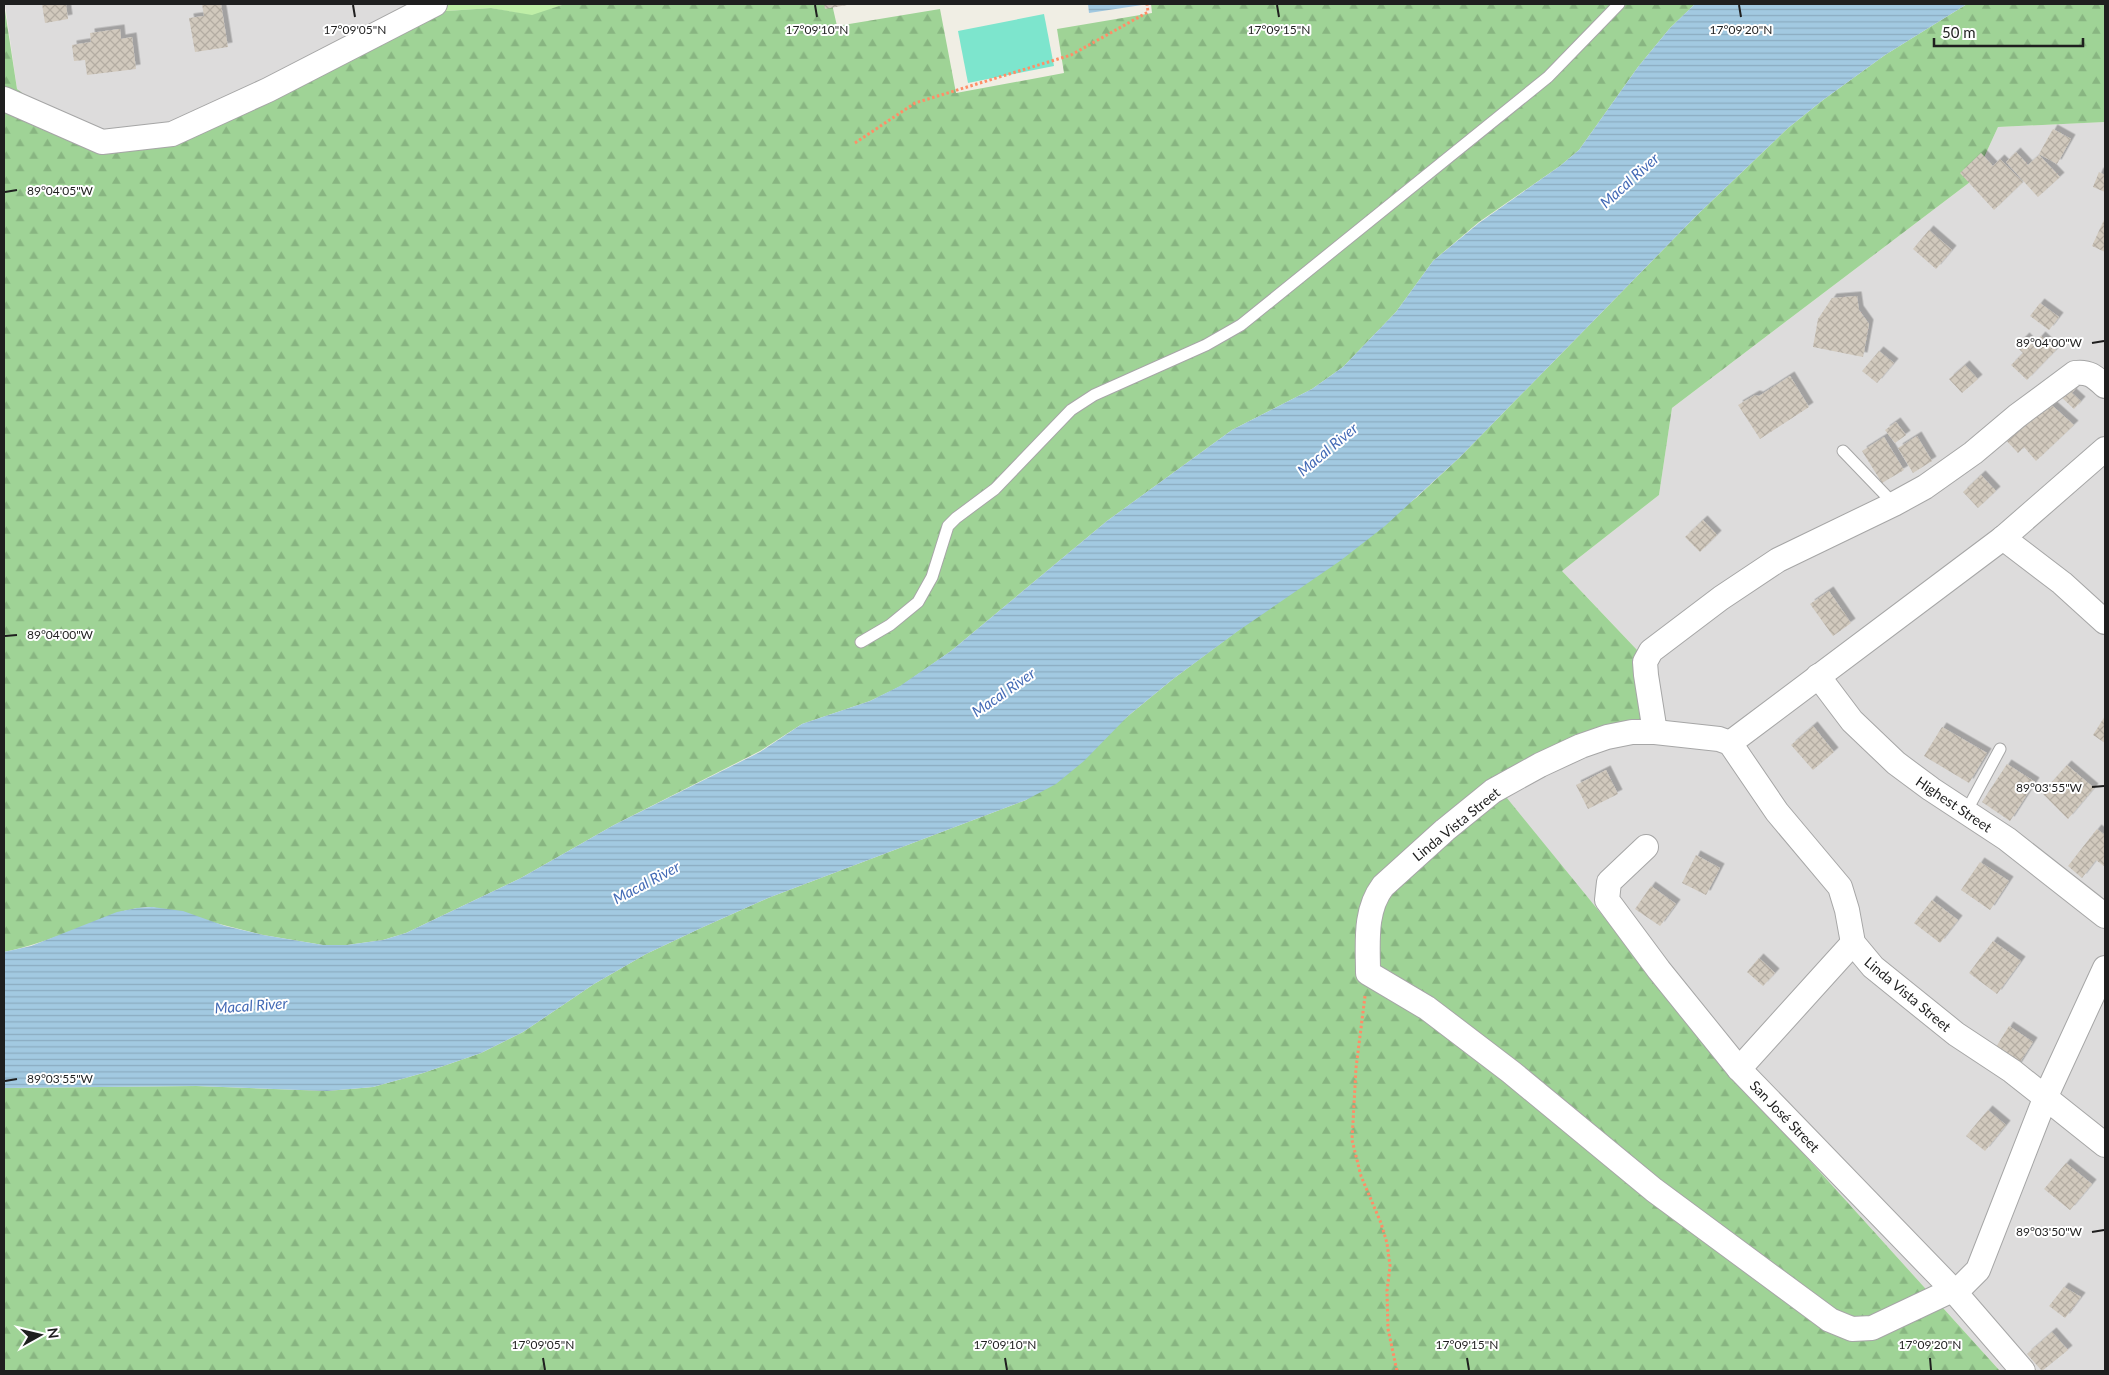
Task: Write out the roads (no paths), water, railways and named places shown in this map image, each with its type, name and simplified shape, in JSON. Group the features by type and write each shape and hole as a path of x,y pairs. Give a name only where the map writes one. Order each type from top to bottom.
{"street":[{"path":"4,99 102,142 172,134 268,90 435,4"},
{"path":"1655,732 1646,675 1646,662 1651,651 1721,598 1778,560 1925,487 1973,453 2017,416 2075,373 2085,372 2095,376 2105,386"},
{"path":"1730,742 2003,538 2105,449"},
{"path":"2003,538 2062,583 2105,622"},
{"name":"Highest Street","path":"1818,676 1852,721 1896,763 2038,862 2105,916"},
{"name":"Linda Vista Street","path":"1953,1290 1872,1328 1852,1329 1830,1320 1654,1190 1511,1072 1427,1008 1368,974 1369,920 1375,896 1383,886 1445,830 1493,791 1540,765 1582,746 1607,737 1632,732 1655,732 1719,739 1730,742 1777,812 1840,887 1848,910 1853,943 1873,967 1956,1034 2012,1070 2046,1096 2105,1145"},
{"name":"San José Street","path":"1646,847 1609,882 1607,900 1659,970 1739,1069 1953,1290 2024,1371"},
{"path":"1739,1069 1853,943"},
{"path":"1953,1290 1967,1282 1978,1270 2046,1096 2105,968"}],"lane":[{"path":"861,642 890,625 918,602 932,577 948,526 995,490 1071,410 1094,395 1206,345 1241,325 1548,77 1619,4"},
{"path":"1843,451 1894,504"},
{"path":"1966,812 2000,749"}],"water":[{"path":"1088,4 1142,4 1142,5 1089,13"},
{"name":"Macal River","path":"1695,4 1967,4 1885,55 1788,128 1697,215 1460,457 1385,526 1340,561 1238,631 1173,679 1128,716 1084,761 1056,784 1026,800 768,898 701,928 646,954 594,984 523,1032 481,1053 423,1073 373,1087 327,1091 196,1086 4,1088 4,952 31,946 117,912 152,907 183,911 225,926 263,935 323,945 347,945 383,940 406,933 521,878 614,825 760,752 802,724 870,701 900,686 951,651 1107,521 1232,430 1312,389 1343,367 1396,312 1433,261 1479,223 1560,166 1579,150 1638,67 1670,28"}]}
